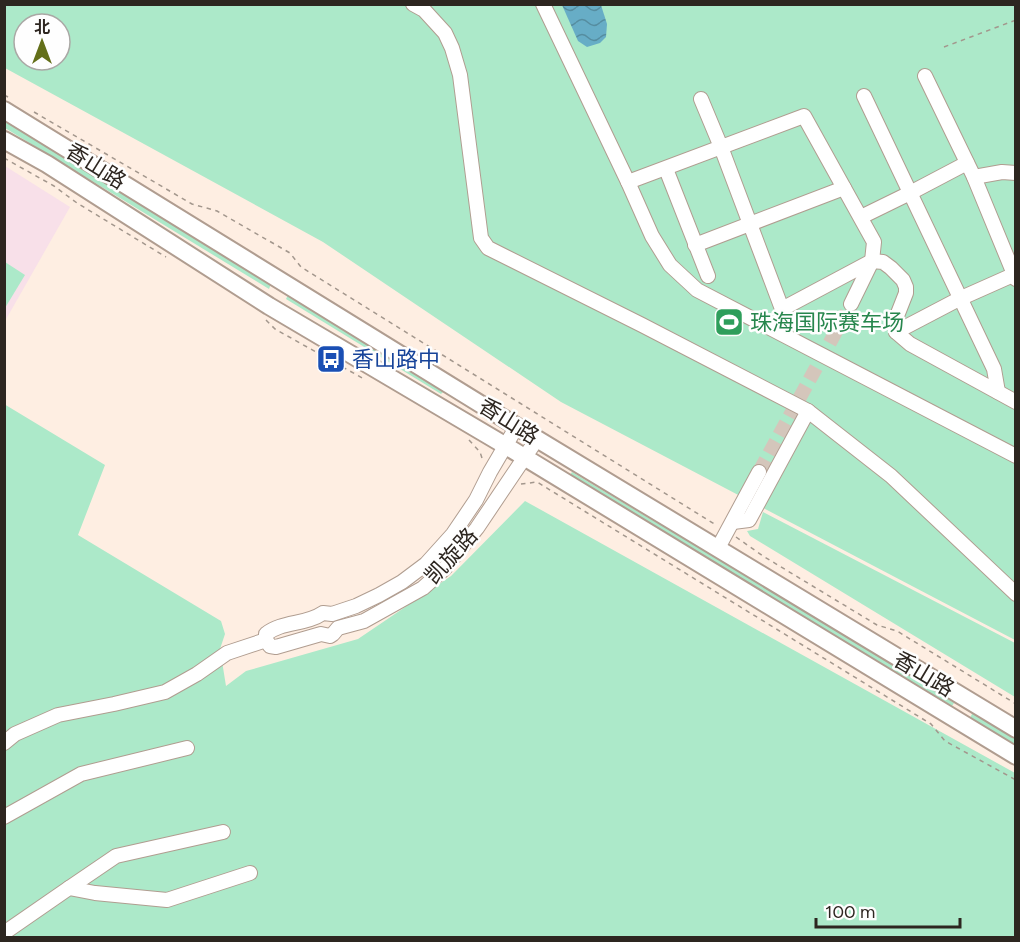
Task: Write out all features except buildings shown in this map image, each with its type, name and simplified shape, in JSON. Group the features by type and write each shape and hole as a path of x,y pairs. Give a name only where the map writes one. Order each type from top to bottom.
{"main road":[{"name":"香山路","path":"10,105 537,439 1016,729"},
{"name":"香山路","path":"4,140 47,164 269,306 506,446 1016,756"}],"street":[{"path":"413,4 424,10 445,33 452,48 460,75 482,238 488,248 808,411 891,476 1016,594"},
{"path":"543,4 652,236 670,265 697,290 1016,456"},
{"path":"896,332 959,299 1014,277 974,177 926,76"},
{"path":"864,96 994,369 998,392"},
{"path":"700,99 782,309 872,261 883,262 903,280 906,287 906,293 895,321 896,332 910,345 1016,402"},
{"path":"628,182 804,116 874,242 872,261 851,304"},
{"path":"861,217 967,163"},
{"path":"666,169 708,276"},
{"path":"974,177 1002,172 1016,173"},
{"path":"695,245 844,188"},
{"path":"733,522 749,520 808,411"},
{"name":"凯旋路","path":"518,426 476,500 453,534 426,564 402,582 356,606 274,628 266,634 266,640 270,646 276,647 321,634 330,636 338,628 364,621 423,588 445,568 477,528 537,439"},
{"path":"718,548 759,472"},
{"path":"332,614 338,621 338,628"},
{"path":"317,618 315,626 321,634"},
{"name":"凯旋路","path":"4,743 15,734 58,715 165,692 197,674 227,653 266,640"},
{"path":"4,817 81,774 187,748"},
{"path":"5,931 116,856 223,832"},
{"path":"69,888 166,900 250,873"}],"path":[{"path":"944,47 1016,20"},
{"path":"4,95 10,105"},
{"path":"35,113 192,204 217,211 290,253 301,267 702,517"},
{"path":"519,484 537,482 931,724 945,741 1016,780"},
{"path":"763,556 877,625 897,632 1016,704"}],"shaded area":[{"path":"5,166 70,207 5,321"}],"green space":[{"name":"珠海国际赛车场","path":"4,5 1015,5 1015,640 561,402 323,242 12,72 72,72 72,12 12,12 12,72 5,68"},
{"path":"4,121 271,284 269,289 5,128"},
{"path":"5,262 25,275 5,308"},
{"path":"288,295 443,389 443,392 441,394 286,299"},
{"path":"4,404 105,465 78,535 221,621 225,634 220,649 226,686 246,671 358,639 451,576 525,501 1015,773 1015,937 5,937"},
{"path":"572,472 657,523 669,527 954,703 952,706 570,475"},
{"path":"763,512 1015,643 1015,697 750,536 747,531 758,529"},
{"path":"973,712 1015,738 1015,745 970,718"}],"water":[{"path":"562,5 601,5 607,24 606,37 600,43 587,47 578,41"}],"tunnel":[{"path":"759,472 851,304"}],"place":[{"name":"珠海国际赛车场","path":"729,322"},
{"name":"香山路中","path":"331,359"}]}
